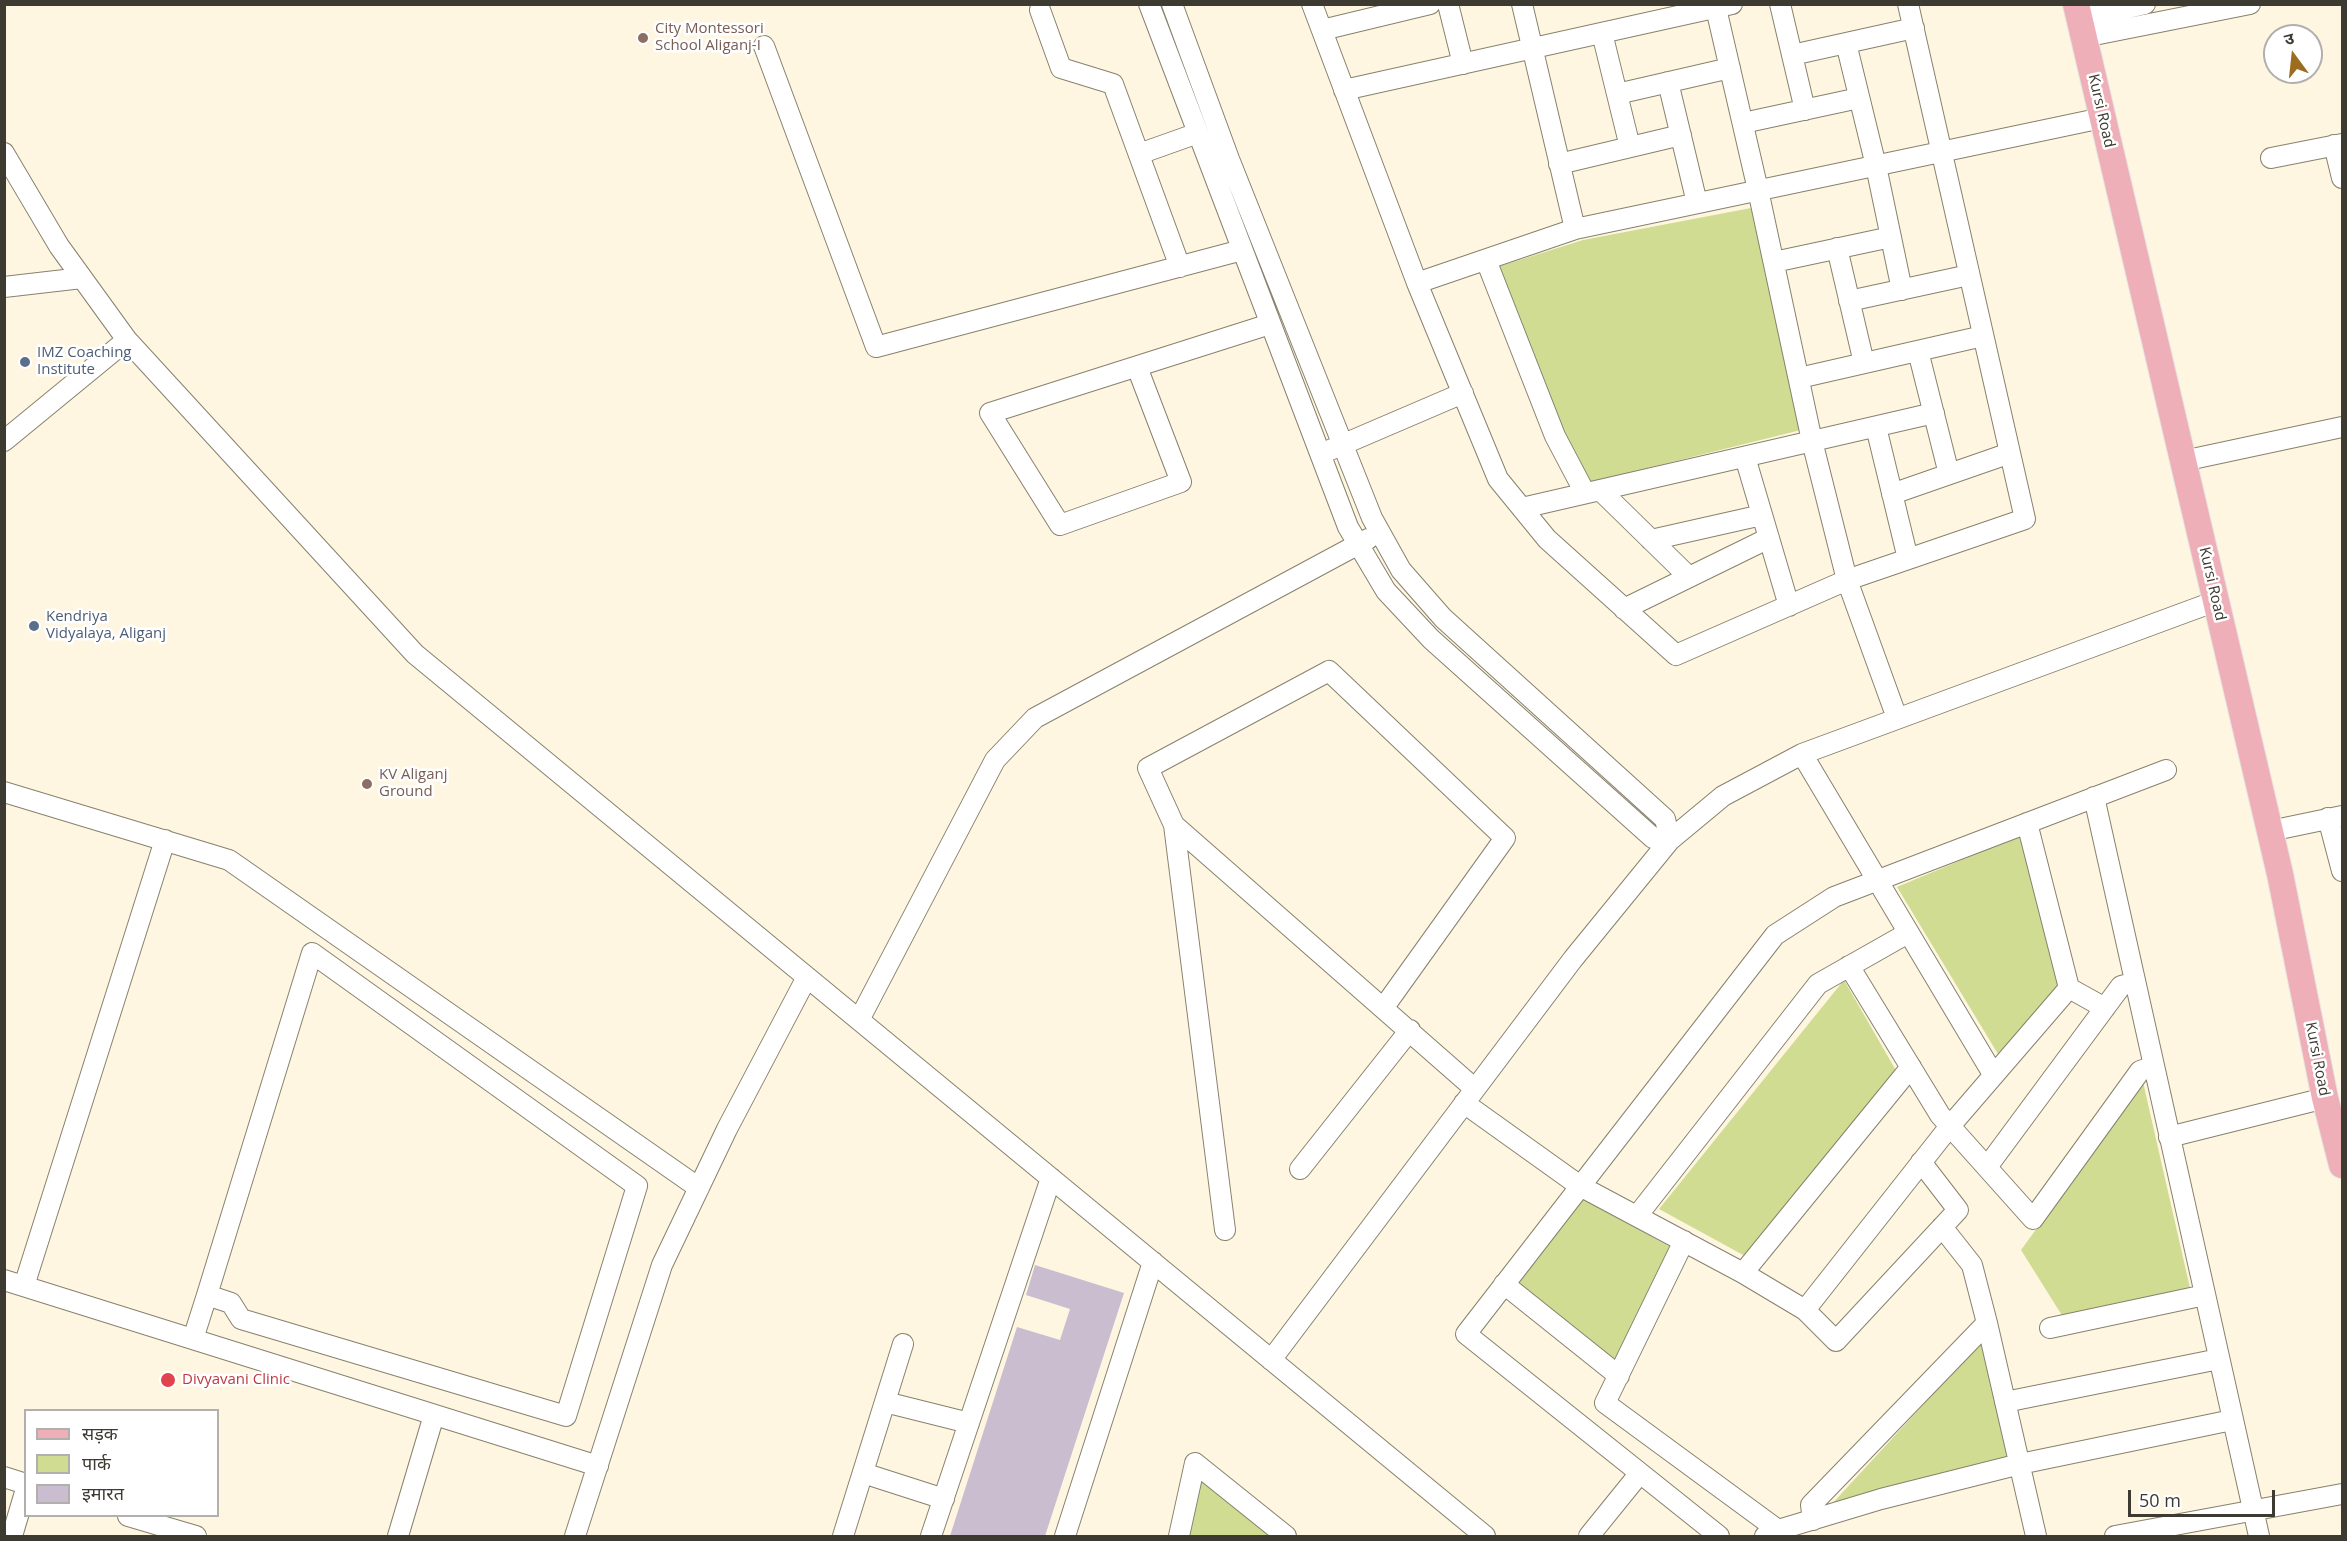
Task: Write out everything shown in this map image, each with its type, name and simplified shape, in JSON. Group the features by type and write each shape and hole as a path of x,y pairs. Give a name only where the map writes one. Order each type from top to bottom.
{"main road":[{"name":"Kursi Road","path":"2080,20 2270,831 2325,1098 2342,1162"}],"street":[{"path":"1149,4 1348,527 1386,591 1431,639 1653,838 1670,840"},
{"path":"1172,4 1229,159 1342,445 1372,518 1401,570 1443,618 1665,819 1670,840"},
{"path":"1312,4 1418,283 1498,479 1547,539 1676,655 1847,580 2025,519 1908,4"},
{"path":"1322,30 1384,10 1430,4"},
{"path":"1448,4 1463,64"},
{"path":"1522,4 1575,229"},
{"path":"1780,4 1805,110"},
{"path":"2080,20 2145,4"},
{"path":"2080,20 2250,4"},
{"path":"1344,90 1602,33 1651,13 1721,6 1730,68 1812,441 1847,580 1898,718"},
{"path":"1040,10 1061,68 1113,84 1180,267"},
{"path":"1792,55 1914,28"},
{"path":"1602,33 1630,147"},
{"path":"1846,44 1876,166 1902,290"},
{"path":"764,46 876,347 1242,250"},
{"path":"1617,94 1730,68"},
{"path":"1668,82 1697,203"},
{"path":"1743,123 1860,98"},
{"path":"1418,283 1575,229 2102,118"},
{"path":"1139,154 1198,133"},
{"path":"1559,164 1681,135"},
{"path":"2271,158 2338,145 2343,178"},
{"path":"4,153 59,246 127,340 415,654 1485,1536"},
{"path":"1774,262 1891,237"},
{"path":"1837,248 1864,363"},
{"path":"1485,260 1555,436 1592,492 1651,540 1689,577"},
{"path":"1850,301 1969,275"},
{"path":"4,287 82,278"},
{"path":"1137,367 1181,482 1060,525 990,413 1270,324"},
{"path":"1799,378 1983,336"},
{"path":"4,441 127,340"},
{"path":"1918,351 1949,474"},
{"path":"1320,454 1463,393"},
{"path":"1522,508 1934,413"},
{"path":"1876,427 1908,560"},
{"path":"2183,461 2343,427"},
{"path":"1892,494 2010,453"},
{"path":"1745,457 1789,606"},
{"path":"1651,540 1762,514"},
{"path":"859,1020 995,760 1035,718 1380,532"},
{"path":"1624,609 1769,538"},
{"path":"1271,1360 1573,959 1670,840 1723,796 1802,754 2216,601"},
{"path":"1224,1230 1174,825 1148,768 1329,671 1504,838 1384,1007"},
{"path":"1802,754 1993,1074"},
{"path":"1719,1536 1466,1334 1775,935 1834,897 2166,770"},
{"path":"2094,797 2259,1536"},
{"path":"6,798 165,840 229,860 699,1188"},
{"path":"2270,831 2335,817 2343,871"},
{"path":"2027,823 2069,988 2105,1008"},
{"path":"1174,825 1410,1030 1470,1096 1580,1186 1743,1273 1805,1310 1836,1341 1958,1210 1921,1162"},
{"path":"24,1286 165,840"},
{"path":"1637,1216 1818,984 1908,933"},
{"path":"193,1339 312,953 637,1186 566,1416 241,1319 231,1303 207,1295"},
{"path":"1849,966 1940,1115 2033,1219 2140,1071 2154,1066"},
{"path":"575,1536 662,1265 727,1129 807,977"},
{"path":"1987,1167 2121,986 2135,982"},
{"path":"1805,1310 1950,1125 2069,988"},
{"path":"1300,1169 1410,1030"},
{"path":"1743,1273 1911,1067"},
{"path":"2169,1137 2325,1098"},
{"path":"931,1536 1051,1178"},
{"path":"1942,1227 1972,1265 2036,1536"},
{"path":"1684,1241 1605,1403 1772,1533 1881,1499 2019,1464 2232,1420"},
{"path":"1065,1536 1153,1262"},
{"path":"4,1280 598,1467"},
{"path":"1504,1284 1619,1376"},
{"path":"2050,1328 2205,1295"},
{"path":"1813,1520 1811,1505 1987,1323"},
{"path":"843,1536 903,1344"},
{"path":"2005,1402 2219,1359"},
{"path":"885,1402 969,1423"},
{"path":"398,1536 434,1415"},
{"path":"1179,1536 1195,1463 1286,1536"},
{"path":"863,1473 944,1498"},
{"path":"1589,1536 1640,1473"},
{"path":"4,1477 24,1483"},
{"path":"2115,1536 2343,1494"},
{"path":"12,1536 24,1497"},
{"path":"134,1517 196,1536"}],"green space":[{"path":"1751,208 1801,430 1587,483 1536,374 1494,268 1583,240"},
{"path":"2021,835 2060,987 1998,1054 1897,887"},
{"path":"1844,980 1898,1074 1745,1256 1659,1209"},
{"path":"2143,1082 2190,1288 2063,1317 2021,1250"},
{"path":"1582,1198 1672,1248 1615,1362 1517,1281"},
{"path":"1981,1342 2008,1460 1830,1506"},
{"path":"1201,1478 1271,1536 1188,1536"}],"building":[{"path":"1035,1265 1124,1293 1045,1536 950,1536 1017,1327 1060,1340 1070,1309 1026,1295"}],"place":[{"name":"City Montessori School Aliganj-I","path":"643,38"},
{"name":"IMZ Coaching Institute","path":"25,362"},
{"name":"Kendriya Vidyalaya, Aliganj","path":"34,626"},
{"name":"KV Aliganj Ground","path":"367,784"},
{"name":"Divyavani Clinic","path":"168,1380"}]}
